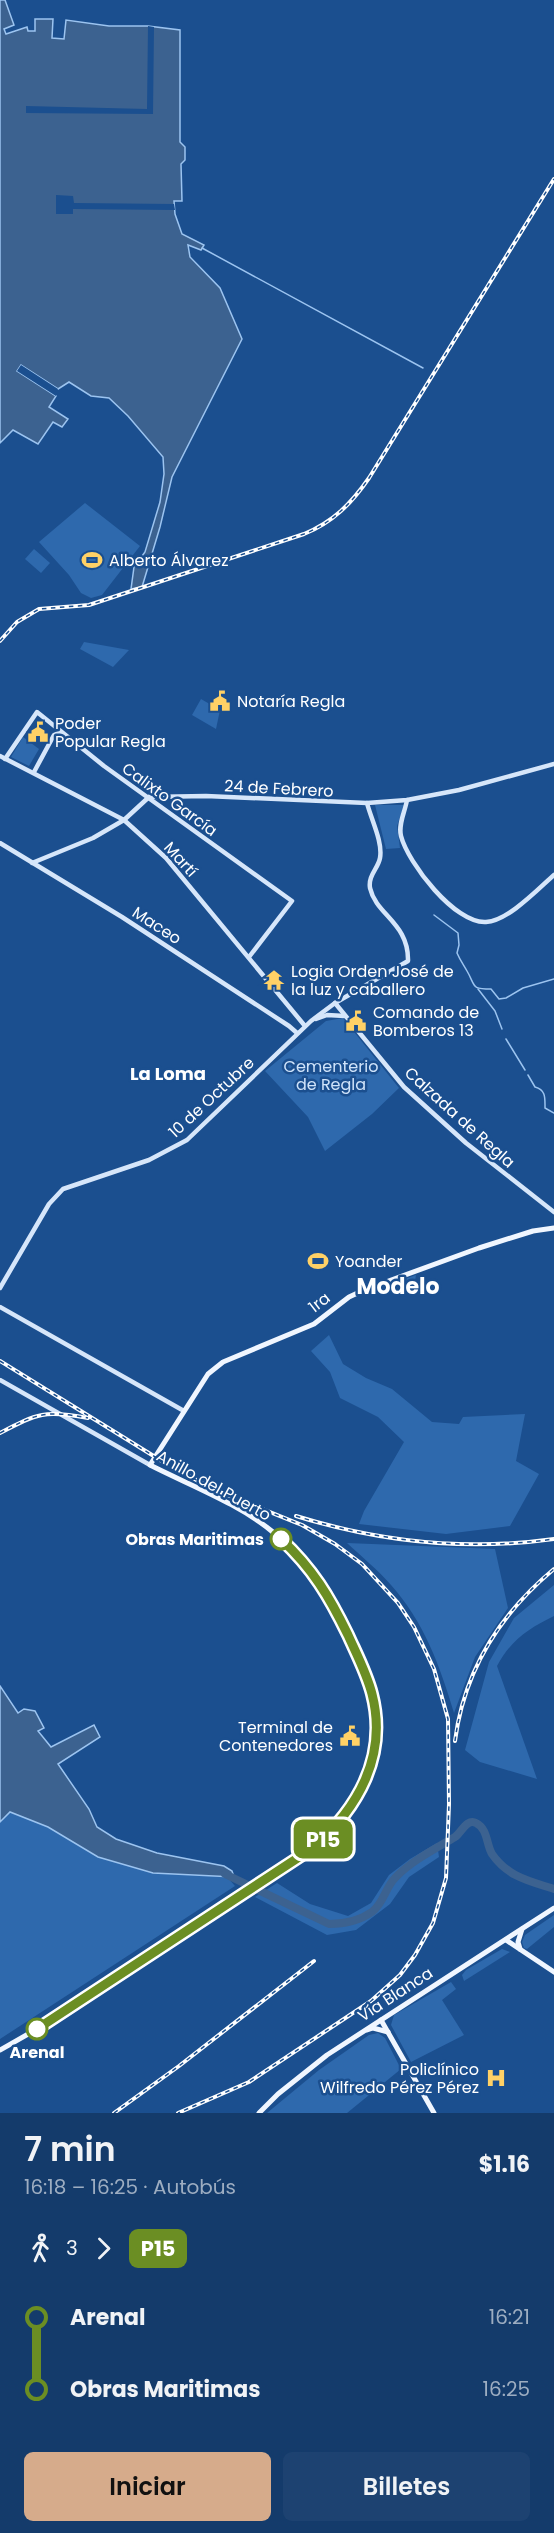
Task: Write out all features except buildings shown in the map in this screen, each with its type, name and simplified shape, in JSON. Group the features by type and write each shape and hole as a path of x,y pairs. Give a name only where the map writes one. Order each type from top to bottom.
{"main road":[{"name":"Calixto García","path":"3,757 37,712 111,772 292,901 249,957"},
{"path":"34,772 54,735 61,732"},
{"name":"Martí","path":"3,757 124,820 166,858 305,1026"},
{"name":"24 de Febrero","path":"149,797 206,796 367,803 407,800 459,790 554,764"},
{"path":"32,863 93,838 124,820 149,797"},
{"path":"406,809 419,798"},
{"path":"407,800 400,827 405,848 434,889 449,904 474,920 484,922 504,916 554,875"},
{"name":"10 de Octubre","path":"0,1288 49,1204 63,1189 149,1160 187,1140 305,1026 335,1003 408,961 408,953 399,926 374,898 370,886 372,874 381,855 367,803"},
{"name":"Maceo","path":"0,843 224,982 297,1033"},
{"name":"Calzada de Regla","path":"335,1003 404,1087 466,1143 554,1212"},
{"path":"297,1016 309,1020 327,1015 345,1016"},
{"name":"1ra","path":"150,1465 214,1367 314,1324 349,1296 479,1248 533,1231 554,1228"},
{"path":"0,1307 184,1411"},
{"name":"Anillo del Puerto","path":"0,1380 150,1465 231,1506 269,1529 300,1557 327,1592 364,1668 372,1696 376,1730 360,1794 336,1827 313,1848 37,2029 0,2050"},
{"name":"Vía Blanca","path":"258,2113 302,2074 361,2032 553,1909"},
{"path":"520,1950 518,1941 522,1929"},
{"path":"506,1940 554,1972"},
{"path":"381,2020 434,2113"},
{"path":"361,2032 374,2028 388,2032"}],"green space":[{"name":"Alberto Álvarez","path":"85,503 140,546 102,595 91,598 81,593 69,575 39,542"},
{"path":"34,549 50,563 41,573 25,559"},
{"path":"84,642 129,650 113,667 80,649"},
{"path":"201,699 220,710 216,729 192,715"},
{"path":"23,737 39,749 29,766 11,757"},
{"path":"375,805 404,805 397,826 400,848 386,849"},
{"name":"Cementerio de Regla","path":"343,1018 399,1088 372,1114 325,1151 308,1117 265,1071 326,1021"},
{"path":"416,1275 413,1292 383,1287"},
{"path":"329,1335 343,1364 366,1378 392,1389 432,1422 459,1424 463,1417 525,1414 516,1461 539,1474 510,1526 446,1534 359,1524 364,1511 404,1442 378,1417 340,1398 330,1372 311,1351"},
{"path":"347,1543 495,1549 508,1608 475,1657 454,1713 430,1645 413,1614 386,1579"},
{"path":"554,1585 554,1616 536,1625 514,1642 497,1666 537,1779 480,1762 465,1750 489,1662 514,1618"},
{"path":"10,1812 48,1827 98,1857 153,1873 220,1875 228,1878 235,1886 0,2039 0,1822"},
{"path":"437,1843 439,1857 409,1877 390,1904 356,1930 327,1935 255,1897 277,1883 310,1904 348,1916 371,1903 389,1875"},
{"path":"554,1915 554,1927 527,1949 524,1948 522,1942 525,1935"},
{"path":"502,1949 510,1952 464,1981 462,1975 466,1970"},
{"path":"451,1982 456,1989 442,2000 464,2035 411,2062 391,2025 394,2015"},
{"path":"378,2033 385,2038 401,2069 347,2113 267,2113 319,2070 369,2035"}],"shaded area":[{"path":"0,0 5,0 14,25 4,29 6,34 27,27 28,31 35,31 35,19 53,19 52,38 64,39 66,20 109,26 148,26 180,30 180,142 185,147 185,160 181,164 182,201 174,201 175,214 182,234 204,245 201,250 188,245 190,257 220,288 242,339 172,477 142,587 131,589 134,567 145,552 160,502 164,474 163,457 128,416 109,398 91,396 69,382 58,389 21,365 17,371 56,396 49,407 68,419 62,427 53,422 38,444 13,430 0,443"},
{"path":"0,1686 18,1713 24,1709 35,1711 44,1728 38,1731 51,1747 94,1725 100,1737 58,1764 89,1809 97,1827 116,1839 157,1853 224,1866 232,1871 234,1877 153,1873 98,1857 48,1827 10,1812 0,1822"}],"pier":[{"path":"148,26 154,27 153,114 26,113 26,106 147,109"},
{"path":"56,195 73,196 74,203 174,204 175,210 73,209 73,214 56,214"},
{"path":"21,365 58,389 57,391 21,370 57,393 56,396 17,371"}],"waterway":[{"path":"202,248 423,368"},
{"path":"434,915 458,933 457,953 473,983 477,987 491,989 499,999 506,998 523,988 554,979"},
{"path":"478,989 495,1011 502,1029"},
{"path":"506,1039 525,1070"},
{"path":"528,1075 535,1087 543,1092 545,1108 554,1113"},
{"path":"225,1874 329,1924 346,1923 372,1912 401,1872 455,1837 467,1824 473,1822 483,1829 492,1854 505,1868 520,1877 554,1889"}],"railway":[{"path":"0,641 17,622 39,609 89,605 304,534 324,524 341,511 369,478 554,179"},
{"path":"0,1361 165,1463 215,1490 302,1525 335,1544 362,1564 398,1603 414,1627 434,1669 448,1719 449,1804 446,1878 433,1923 415,1955 400,1975 371,2001 249,2082 178,2113"},
{"path":"0,1433 42,1415 61,1414 88,1418"},
{"path":"296,1516 360,1532 424,1542 489,1544 554,1539"},
{"path":"455,1741 467,1691 488,1646 517,1605 554,1569"},
{"path":"114,2113 179,2066 314,1961"}],"bus line":[{"name":"P15","path":"37,2029 313,1848 336,1827 360,1794 372,1754 376,1730 375,1711 364,1668 327,1592 315,1574 281,1539"}],"place":[{"name":"Alberto Álvarez","path":"92,560"},
{"name":"Notaría Regla","path":"220,701"},
{"name":"Poder Popular Regla","path":"38,732"},
{"name":"Logia Orden José de la luz y caballero","path":"274,980"},
{"name":"Comando de Bomberos 13","path":"356,1021"},
{"name":"Yoander","path":"318,1261"},
{"name":"Obras Maritimas","path":"281,1539"},
{"name":"Terminal de Contenedores","path":"350,1736"},
{"name":"Arenal","path":"37,2029"},
{"name":"Policlínico Wilfredo Pérez Pérez","path":"496,2078"}],"district":[{"name":"La Loma","path":"168,1074"},
{"name":"Modelo","path":"398,1286"}]}
